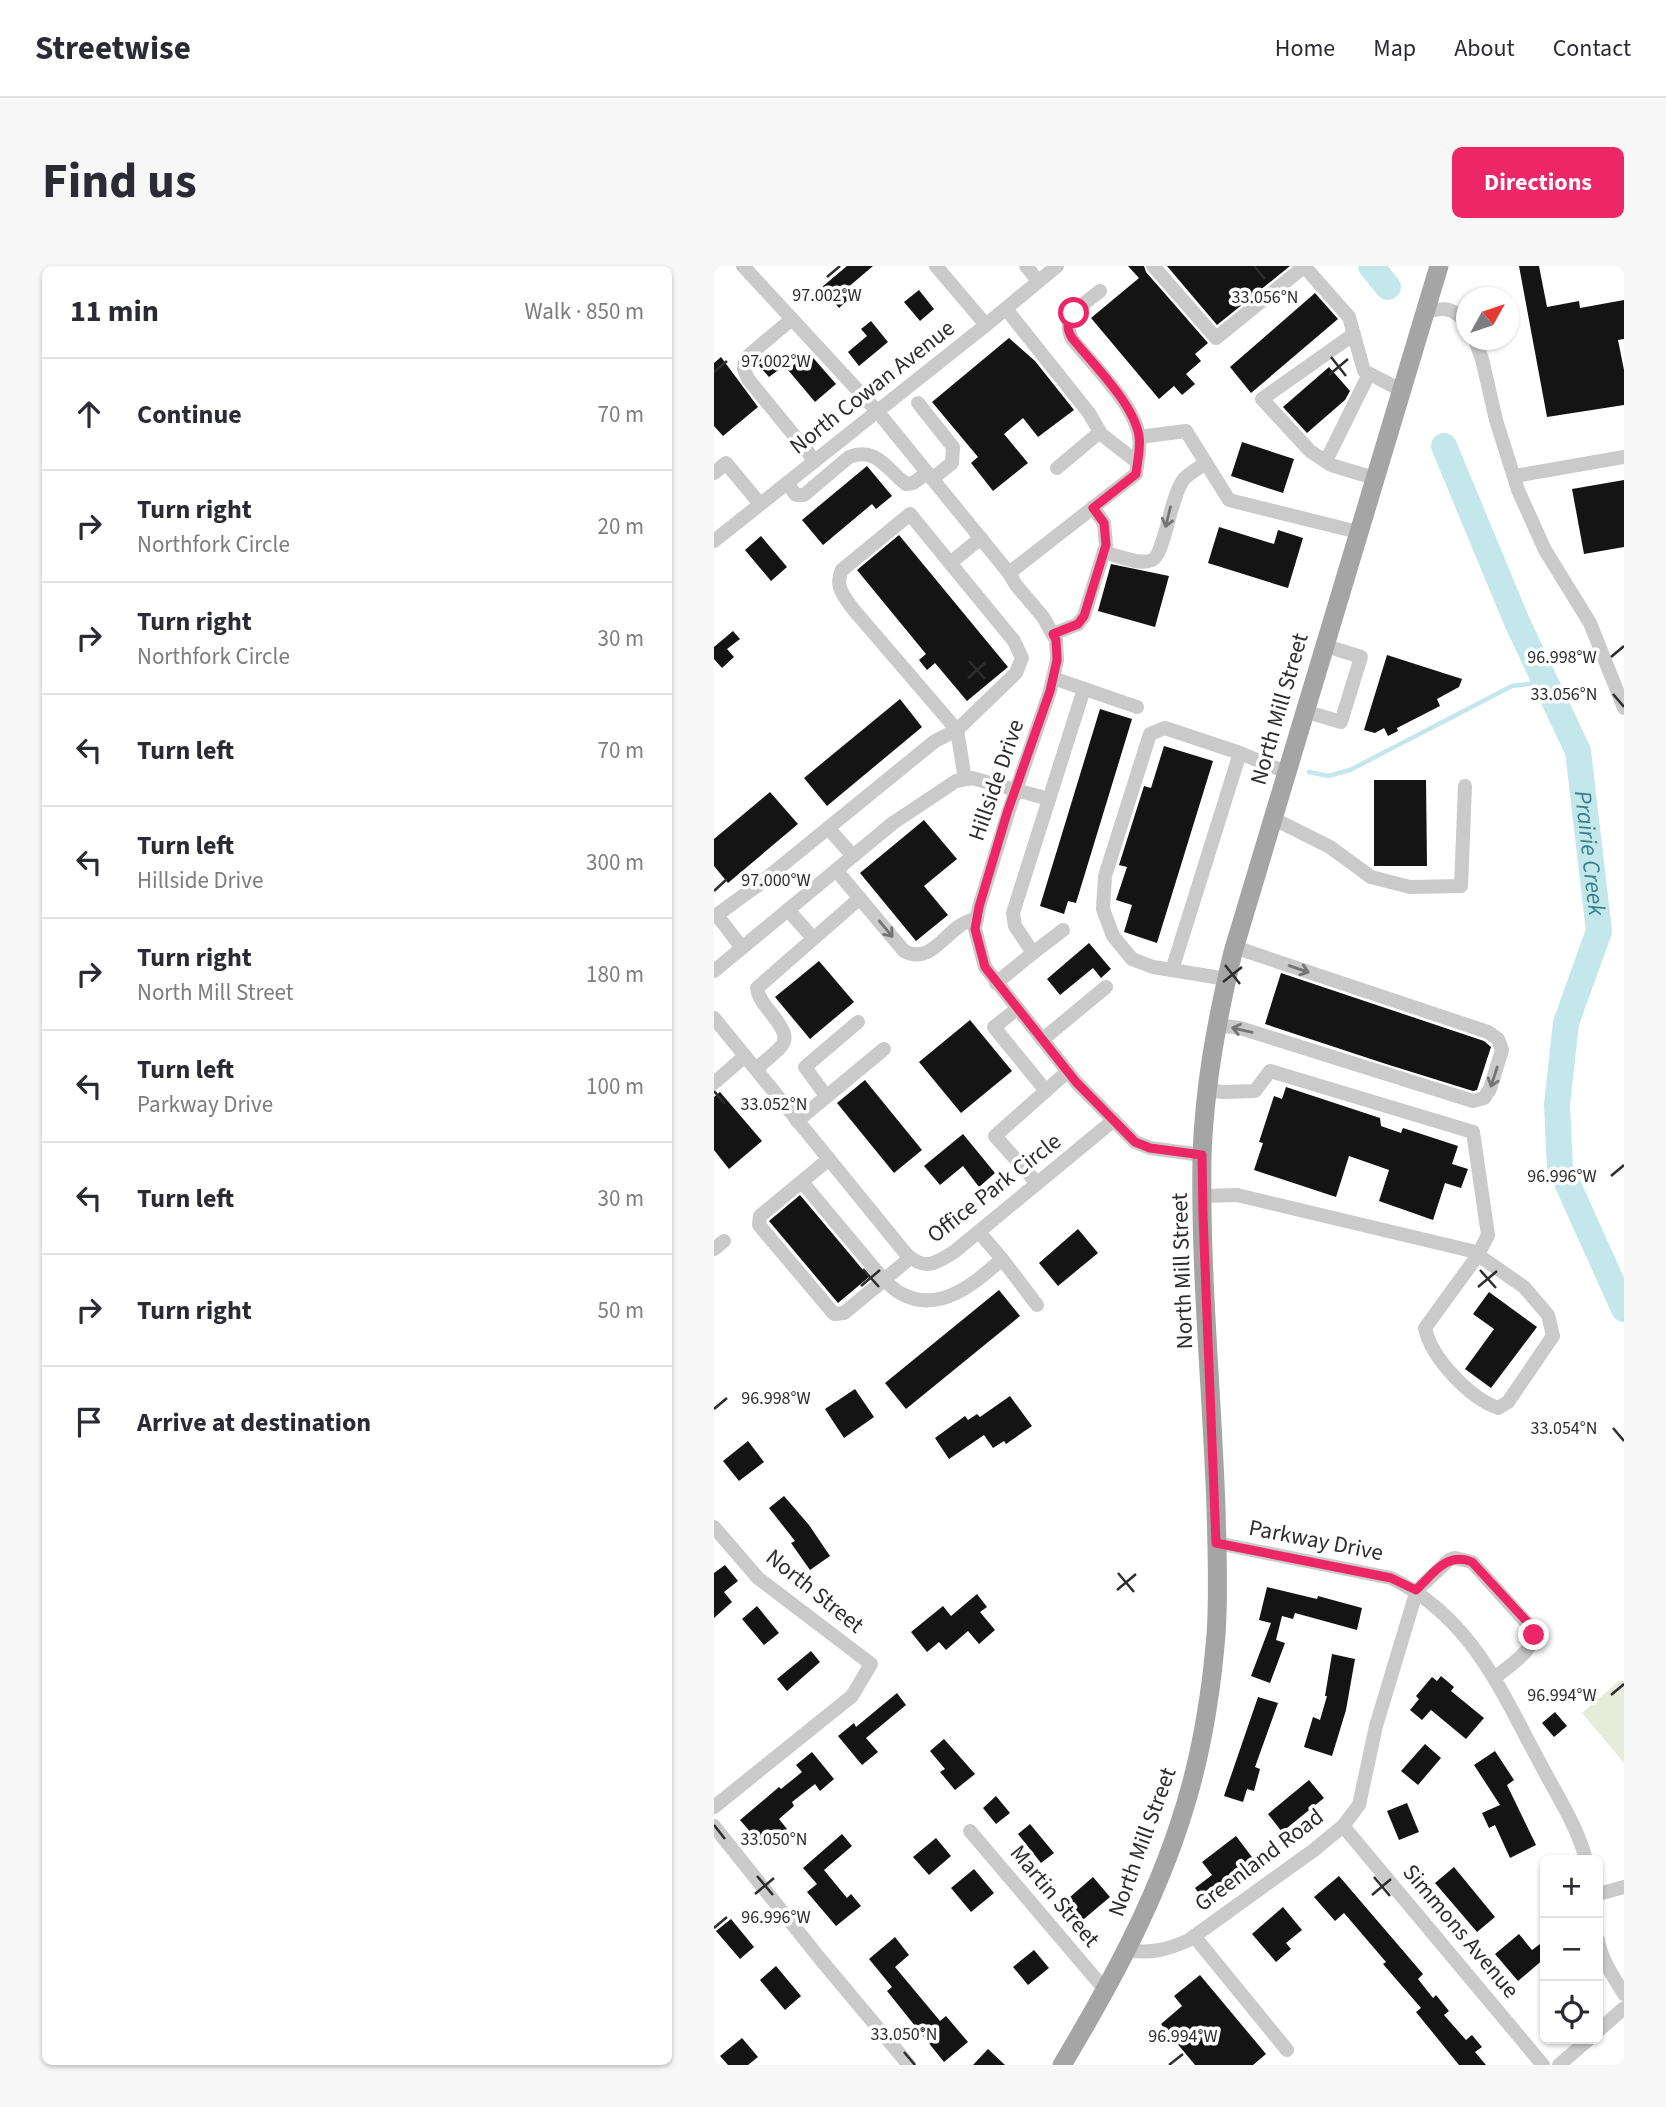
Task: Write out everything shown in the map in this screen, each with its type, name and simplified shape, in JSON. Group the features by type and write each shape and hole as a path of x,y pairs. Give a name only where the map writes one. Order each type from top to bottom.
{"main road":[{"name":"North Mill Street","path":"1062,2065 1127,1950 1157,1883 1191,1788 1216,1634 1216,1543 1202,1155 1207,1090 1217,1025 1234,947 1439,266"}],"street":[{"path":"743,266 877,411 1009,573 1053,634 1078,624 1084,616 1104,552 1106,531 1104,523 1093,508"},
{"path":"936,266 986,325"},
{"path":"1026,266 1038,281"},
{"name":"North Cowan Avenue","path":"719,537 1006,309 1056,266"},
{"path":"1153,266 1216,338 1305,266 1349,317 1364,371 1401,390"},
{"path":"1009,573 1136,474 1139,437 1132,418 1120,398 1067,329 1068,321 1074,313 1100,291"},
{"path":"1425,312 1443,307 1456,313"},
{"path":"1006,309 1089,413 1100,432 1137,462"},
{"path":"792,320 745,359 744,369 748,379 815,461"},
{"path":"1354,334 1262,399 1310,451 1326,461 1374,478"},
{"path":"1479,350 1496,420 1518,489 1545,550 1590,623 1624,708"},
{"path":"1326,461 1369,374"},
{"path":"787,483 796,495 804,495 849,457 857,454 868,453 877,457 906,484 930,476 952,463 953,447 918,404"},
{"path":"1139,437 1186,431 1229,500 1358,532"},
{"path":"1057,468 1100,432"},
{"path":"1515,476 1624,457"},
{"path":"714,473 726,463 760,504"},
{"path":"1104,552 1144,562 1153,560 1160,551 1173,498 1184,478 1206,463"},
{"path":"742,948 715,916 758,885 935,741 957,730 1016,673 1022,658 1014,641 910,514 842,570 838,584 853,609 957,730 965,779"},
{"path":"714,521 719,537"},
{"path":"950,562 981,538"},
{"name":"Hillside Drive","path":"1053,634 1057,660 1053,678 977,918 975,929 985,967 1067,1072 1135,1142 1150,1148 1202,1155"},
{"path":"1304,711 1341,722 1361,657 1323,645"},
{"path":"1053,678 1137,707"},
{"path":"1034,953 1015,926 1013,913 1084,689"},
{"path":"1227,979 1153,967 1132,959 1113,936 1103,909 1105,876 1150,734 1165,729 1240,753 1286,772"},
{"path":"1172,970 1240,753"},
{"path":"714,971 853,856 937,792 956,781 972,778 1049,799"},
{"path":"1272,818 1330,847 1371,877 1410,887 1461,886 1465,786"},
{"path":"828,828 853,856"},
{"path":"836,870 904,951 914,956 924,953 961,924 977,918"},
{"path":"756,1069 783,1044 786,1036 785,1029 761,1000 757,988 860,898"},
{"path":"788,910 813,938"},
{"path":"996,983 1063,930"},
{"path":"1217,1025 1240,1028 1473,1101 1484,1098 1490,1089 1502,1050 1499,1039 1488,1032 1234,947"},
{"path":"1042,1040 1106,987"},
{"path":"1017,1009 994,1027 1046,1091"},
{"name":"Office Park Circle","path":"714,1018 910,1258 917,1263 933,1265 954,1252 1114,1120"},
{"path":"826,1096 805,1067 858,1022"},
{"path":"797,1121 884,1049"},
{"path":"714,1083 745,1056"},
{"path":"1203,1196 1237,1195 1472,1251 1478,1255 1524,1287 1548,1314 1553,1336 1508,1402 1498,1408 1483,1402 1447,1368 1428,1341 1425,1328 1478,1255 1488,1235 1473,1132 1270,1071 1255,1091 1207,1090"},
{"path":"1037,1184 995,1136 1067,1072"},
{"path":"829,1159 760,1216 759,1225 834,1314 844,1313 910,1258"},
{"path":"802,1182 884,1280 902,1294 927,1300 955,1295 1002,1259"},
{"path":"979,1232 1037,1305"},
{"name":"North Street","path":"714,1527 758,1578 871,1664 852,1696 714,1807"},
{"name":"Parkway Drive","path":"1216,1543 1391,1578 1416,1590 1446,1615 1503,1689 1567,1814 1585,1855"},
{"path":"1416,1590 1449,1560 1465,1559 1472,1562 1530,1625 1533,1630 1533,1643 1495,1678"},
{"name":"Greenland Road","path":"1127,1950 1145,1953 1169,1949 1194,1937 1343,1826 1359,1805 1376,1726 1416,1590"},
{"path":"714,1826 821,1961 909,2065"},
{"name":"Simmons Avenue","path":"1343,1826 1543,2065"},
{"name":"Martin Street","path":"970,1831 1106,1991"},
{"path":"1603,1893 1624,1887"},
{"path":"1194,1937 1287,2050"},
{"path":"1603,1959 1624,1994"},
{"path":"1603,2027 1624,2008"},
{"path":"1559,2065 1583,2044"}],"green space":[{"path":"1619,1681 1624,1681 1624,1763 1582,1713"}],"building":[{"path":"847,266 873,266 846,289 852,296 839,308 822,287"},
{"path":"1128,266 1144,266 1146,272 1208,343 1195,354 1201,361 1186,374 1195,384 1182,395 1174,386 1159,399 1091,318 1139,278"},
{"path":"1167,266 1290,266 1217,325"},
{"path":"1519,266 1539,266 1547,307 1579,301 1580,308 1624,300 1624,339 1618,340 1624,370 1624,405 1547,417"},
{"path":"919,290 934,309 920,321 904,302"},
{"path":"1315,293 1338,319 1251,393 1230,367"},
{"path":"871,321 888,342 859,366 848,352 867,336 861,329"},
{"path":"1009,338 1035,361 1074,410 1038,437 1023,418 1004,434 1028,463 993,491 971,463 978,457 932,402"},
{"path":"768,352 781,368 769,377 756,362"},
{"path":"808,352 836,384 815,402 788,370"},
{"path":"721,357 758,407 723,436 714,426 714,363"},
{"path":"1329,367 1350,391 1345,400 1307,433 1283,407"},
{"path":"1242,442 1294,459 1283,493 1231,476"},
{"path":"867,466 892,496 876,509 872,504 823,545 802,520"},
{"path":"1624,480 1624,547 1584,554 1572,489"},
{"path":"1219,527 1274,544 1278,530 1303,538 1288,588 1208,563"},
{"path":"899,535 1008,667 967,701 935,663 927,670 919,660 926,654 857,570"},
{"path":"761,536 787,567 771,581 745,550"},
{"path":"1111,564 1169,576 1155,627 1098,611"},
{"path":"733,631 740,639 727,649 734,657 722,668 714,659 714,647"},
{"path":"1387,655 1462,679 1459,687 1437,699 1440,706 1397,728 1398,731 1388,736 1384,728 1375,733 1364,730"},
{"path":"900,699 922,727 827,806 804,778"},
{"path":"1100,709 1132,719 1076,903 1068,901 1064,914 1040,906"},
{"path":"1164,746 1213,761 1157,943 1124,932 1132,905 1116,900 1127,867 1119,865 1144,786 1151,788"},
{"path":"1374,780 1426,780 1427,866 1374,866"},
{"path":"770,792 798,824 728,883 714,866 714,839"},
{"path":"924,820 957,859 924,886 948,915 916,941 860,873"},
{"path":"1089,943 1111,969 1101,978 1093,968 1060,995 1047,979"},
{"path":"819,961 854,1002 810,1039 775,997"},
{"path":"1281,973 1484,1041 1491,1047 1477,1090 1386,1064 1265,1024"},
{"path":"970,1020 1012,1071 961,1113 919,1062"},
{"path":"865,1080 922,1150 894,1173 837,1103"},
{"path":"1286,1087 1380,1118 1381,1126 1401,1133 1403,1128 1458,1146 1452,1164 1468,1169 1461,1188 1445,1183 1433,1220 1379,1201 1389,1170 1349,1156 1336,1197 1254,1170 1263,1143 1259,1142 1274,1096 1282,1099"},
{"path":"720,1092 762,1141 729,1169 714,1150 714,1097"},
{"path":"963,1134 995,1173 979,1187 963,1166 940,1185 924,1166"},
{"path":"800,1195 869,1277 838,1303 769,1221"},
{"path":"1078,1229 1098,1253 1058,1286 1039,1263"},
{"path":"999,1290 1020,1316 906,1409 885,1383"},
{"path":"1489,1292 1537,1327 1491,1388 1465,1369 1494,1329 1473,1314"},
{"path":"855,1389 874,1417 844,1438 825,1409"},
{"path":"1010,1396 1032,1426 1006,1444 1004,1441 993,1448 984,1435 949,1459 935,1438 965,1416 968,1420 977,1414 980,1417"},
{"path":"748,1441 764,1462 739,1481 723,1461"},
{"path":"784,1496 809,1525 830,1556 810,1570 791,1543 795,1541 769,1508"},
{"path":"725,1565 738,1581 724,1592 732,1602 714,1618 714,1573"},
{"path":"1267,1587 1317,1599 1318,1596 1362,1608 1357,1630 1295,1613 1293,1619 1282,1616 1276,1640 1285,1643 1270,1683 1251,1676 1271,1623 1259,1620"},
{"path":"977,1594 987,1607 980,1612 995,1630 979,1644 968,1631 946,1650 939,1642 927,1652 911,1632 943,1606 951,1616"},
{"path":"757,1606 779,1633 764,1645 742,1619"},
{"path":"811,1651 820,1662 787,1691 777,1679"},
{"path":"1332,1654 1355,1659 1346,1710 1332,1756 1304,1747 1313,1717 1320,1720 1327,1696"},
{"path":"1441,1676 1454,1687 1451,1691 1484,1718 1466,1739 1431,1710 1422,1720 1410,1710 1419,1699 1416,1696 1432,1677 1437,1681"},
{"path":"897,1693 906,1705 866,1738 878,1752 862,1765 838,1736 854,1723 856,1727"},
{"path":"1258,1697 1278,1703 1255,1767 1260,1769 1254,1791 1247,1789 1243,1802 1224,1796"},
{"path":"1555,1712 1567,1726 1554,1737 1542,1723"},
{"path":"944,1739 975,1774 955,1790 940,1772 945,1769 930,1751"},
{"path":"1425,1744 1441,1758 1418,1785 1401,1771"},
{"path":"1495,1751 1514,1780 1507,1785 1536,1845 1510,1858 1495,1825 1489,1828 1482,1813 1500,1805 1474,1765"},
{"path":"812,1752 834,1779 820,1791 815,1784 792,1802 794,1806 779,1819 787,1829 775,1839 769,1833 759,1842 740,1820 779,1787 781,1789 802,1772 796,1765"},
{"path":"1309,1780 1324,1798 1282,1832 1268,1814"},
{"path":"996,1796 1010,1813 996,1824 983,1808"},
{"path":"1407,1803 1419,1832 1399,1840 1387,1811"},
{"path":"1030,1824 1054,1853 1041,1863 1018,1834"},
{"path":"842,1834 852,1846 824,1870 847,1898 851,1894 861,1906 836,1926 807,1892 817,1884 803,1868"},
{"path":"1236,1836 1258,1865 1207,1904 1195,1888 1212,1875 1202,1862"},
{"path":"936,1838 951,1856 929,1875 913,1857"},
{"path":"1454,1867 1495,1917 1477,1932 1435,1883"},
{"path":"974,1869 994,1893 971,1912 951,1888"},
{"path":"1339,1876 1423,1974 1418,1979 1433,1998 1436,1995 1449,2011 1444,2015 1466,2040 1472,2035 1482,2047 1475,2052 1486,2065 1459,2065 1416,2012 1421,2008 1344,1913 1335,1921 1314,1897"},
{"path":"1093,1877 1110,1897 1078,1924 1062,1904"},
{"path":"1283,1907 1302,1930 1286,1943 1291,1949 1276,1962 1252,1934"},
{"path":"731,1919 754,1947 740,1959 716,1931"},
{"path":"1519,1934 1532,1950 1540,1944 1540,1962 1518,1981 1495,1954"},
{"path":"895,1937 909,1955 895,1967 940,2021 946,2016 968,2042 944,2062 887,1991 892,1987 869,1959"},
{"path":"1034,1950 1049,1968 1028,1985 1013,1967"},
{"path":"776,1966 801,1996 785,2010 760,1980"},
{"path":"1200,1975 1266,2054 1253,2065 1195,2065 1161,2024 1182,2006 1174,1996"},
{"path":"742,2038 758,2057 748,2065 728,2065 720,2056"},
{"path":"988,2049 1005,2065 973,2065"}],"waterway":[{"name":"Prairie Creek","path":"1371,266 1388,287"},
{"name":"Prairie Creek","path":"1444,446 1517,622 1578,751 1599,931 1566,1023 1557,1105 1560,1167 1624,1309"},
{"path":"1309,772 1328,776 1350,770 1512,686 1546,682"}],"route":[{"path":"1074,313 1068,321 1067,329 1120,398 1132,418 1139,437 1136,474 1093,508 1104,523 1106,545 1084,616 1078,624 1053,634 1057,660 1050,691 1007,813 979,907 975,929 985,967 1076,1082 1135,1142 1150,1148 1202,1155 1216,1543 1391,1578 1416,1590 1449,1560 1465,1559 1472,1562 1530,1625 1534,1635"}]}
